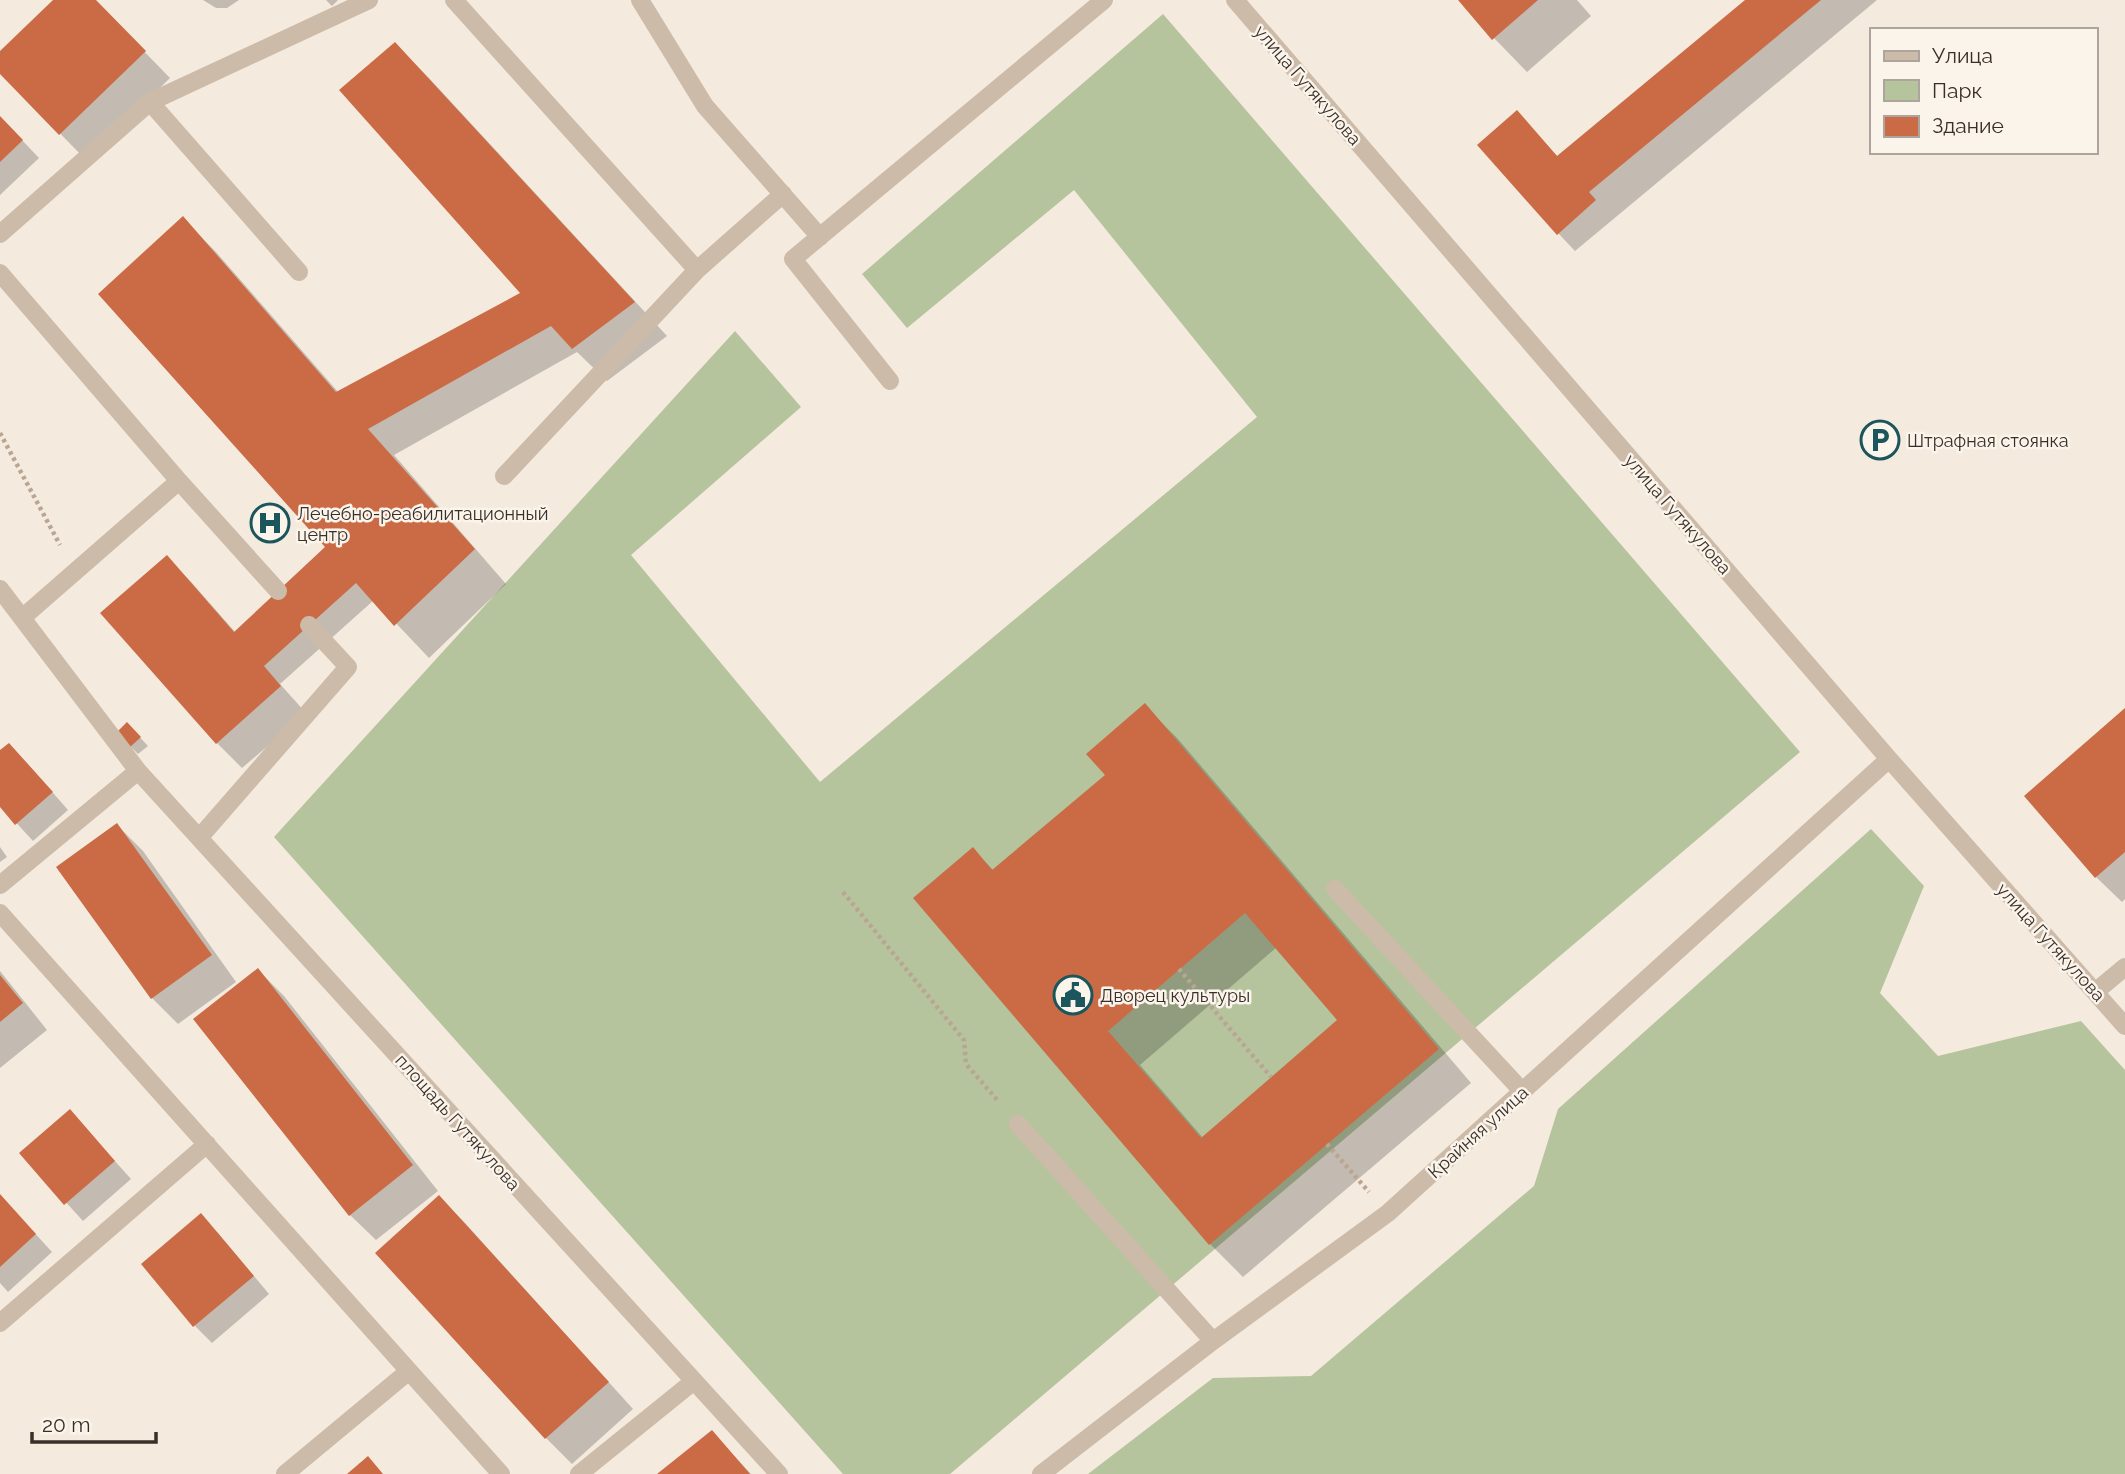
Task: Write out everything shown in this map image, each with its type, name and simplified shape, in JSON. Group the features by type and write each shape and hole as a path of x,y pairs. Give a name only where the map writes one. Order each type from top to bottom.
{"street":[{"path":"0,234 149,102 369,0"},
{"path":"454,0 697,270"},
{"path":"639,0 705,106 820,237"},
{"path":"890,381 793,259 1104,0"},
{"name":"улица Гутякулова","path":"1235,0 1888,759 2125,1026"},
{"path":"149,102 299,272"},
{"path":"504,476 697,270 783,194"},
{"path":"0,274 278,591"},
{"path":"22,618 179,481"},
{"name":"площадь Гутякулова","path":"0,589 138,771 779,1474"},
{"path":"200,838 348,667 309,625"},
{"name":"Крайняя улица","path":"1041,1474 1213,1341 1388,1213 1888,759"},
{"path":"0,885 138,771"},
{"path":"1335,889 1523,1092"},
{"path":"0,913 501,1474"},
{"path":"2095,992 2125,967"},
{"path":"1018,1124 1213,1341"},
{"path":"0,1323 206,1144"},
{"path":"285,1474 409,1371"},
{"path":"579,1474 694,1381"}],"path":[{"path":"0,433 74,570"},
{"path":"843,892 964,1040 966,1064 1018,1124"},
{"path":"1179,969 1271,1077"},
{"path":"1327,1144 1388,1213"}],"green space":[{"path":"1163,14 1800,752 950,1474 843,1474 274,837 735,331 801,407 631,555 820,782 1257,417 1074,190 907,328 862,274"},
{"path":"1871,829 1924,886 1880,993 1938,1056 2081,1021 2125,1070 2125,1474 1088,1474 1213,1378 1311,1376 1534,1186 1558,1109"}],"building":[{"path":"53,0 96,0 146,51 59,135 0,74 0,51"},
{"path":"1458,0 1538,0 1492,40"},
{"path":"1745,0 1821,0 1589,192 1596,200 1557,235 1477,145 1517,110 1557,156"},
{"path":"395,42 635,302 572,349 551,326 368,429 475,549 394,626 356,583 264,666 281,686 216,744 100,613 167,555 234,632 325,547 98,294 183,216 336,392 520,293 339,90"},
{"path":"0,116 23,140 0,162"},
{"name":"Дворец культуры","path":"1145,703 1439,1049 1209,1245 913,898 973,847 992,870 1105,775 1086,754","holes":["1245,913 1337,1020 1201,1138 1108,1031"]},
{"path":"2125,708 2125,852 2095,878 2024,796"},
{"path":"127,722 141,737 129,748 116,733"},
{"path":"9,743 53,792 15,825 0,807 0,750"},
{"path":"117,823 212,955 151,999 56,867"},
{"path":"258,968 413,1165 349,1216 193,1019"},
{"path":"0,975 23,1003 0,1022"},
{"path":"70,1109 115,1161 64,1205 19,1153"},
{"path":"0,1194 36,1234 0,1267"},
{"path":"439,1195 609,1382 545,1439 375,1253"},
{"path":"201,1213 254,1276 193,1327 141,1264"},
{"path":"712,1430 750,1474 657,1474"},
{"path":"368,1456 383,1474 347,1474"}],"place":[{"name":"Штрафная стоянка","path":"1880,440"},
{"name":"Лечебно-реабилитационный центр","path":"270,523"},
{"name":"Дворец культуры","path":"1073,995"}]}
